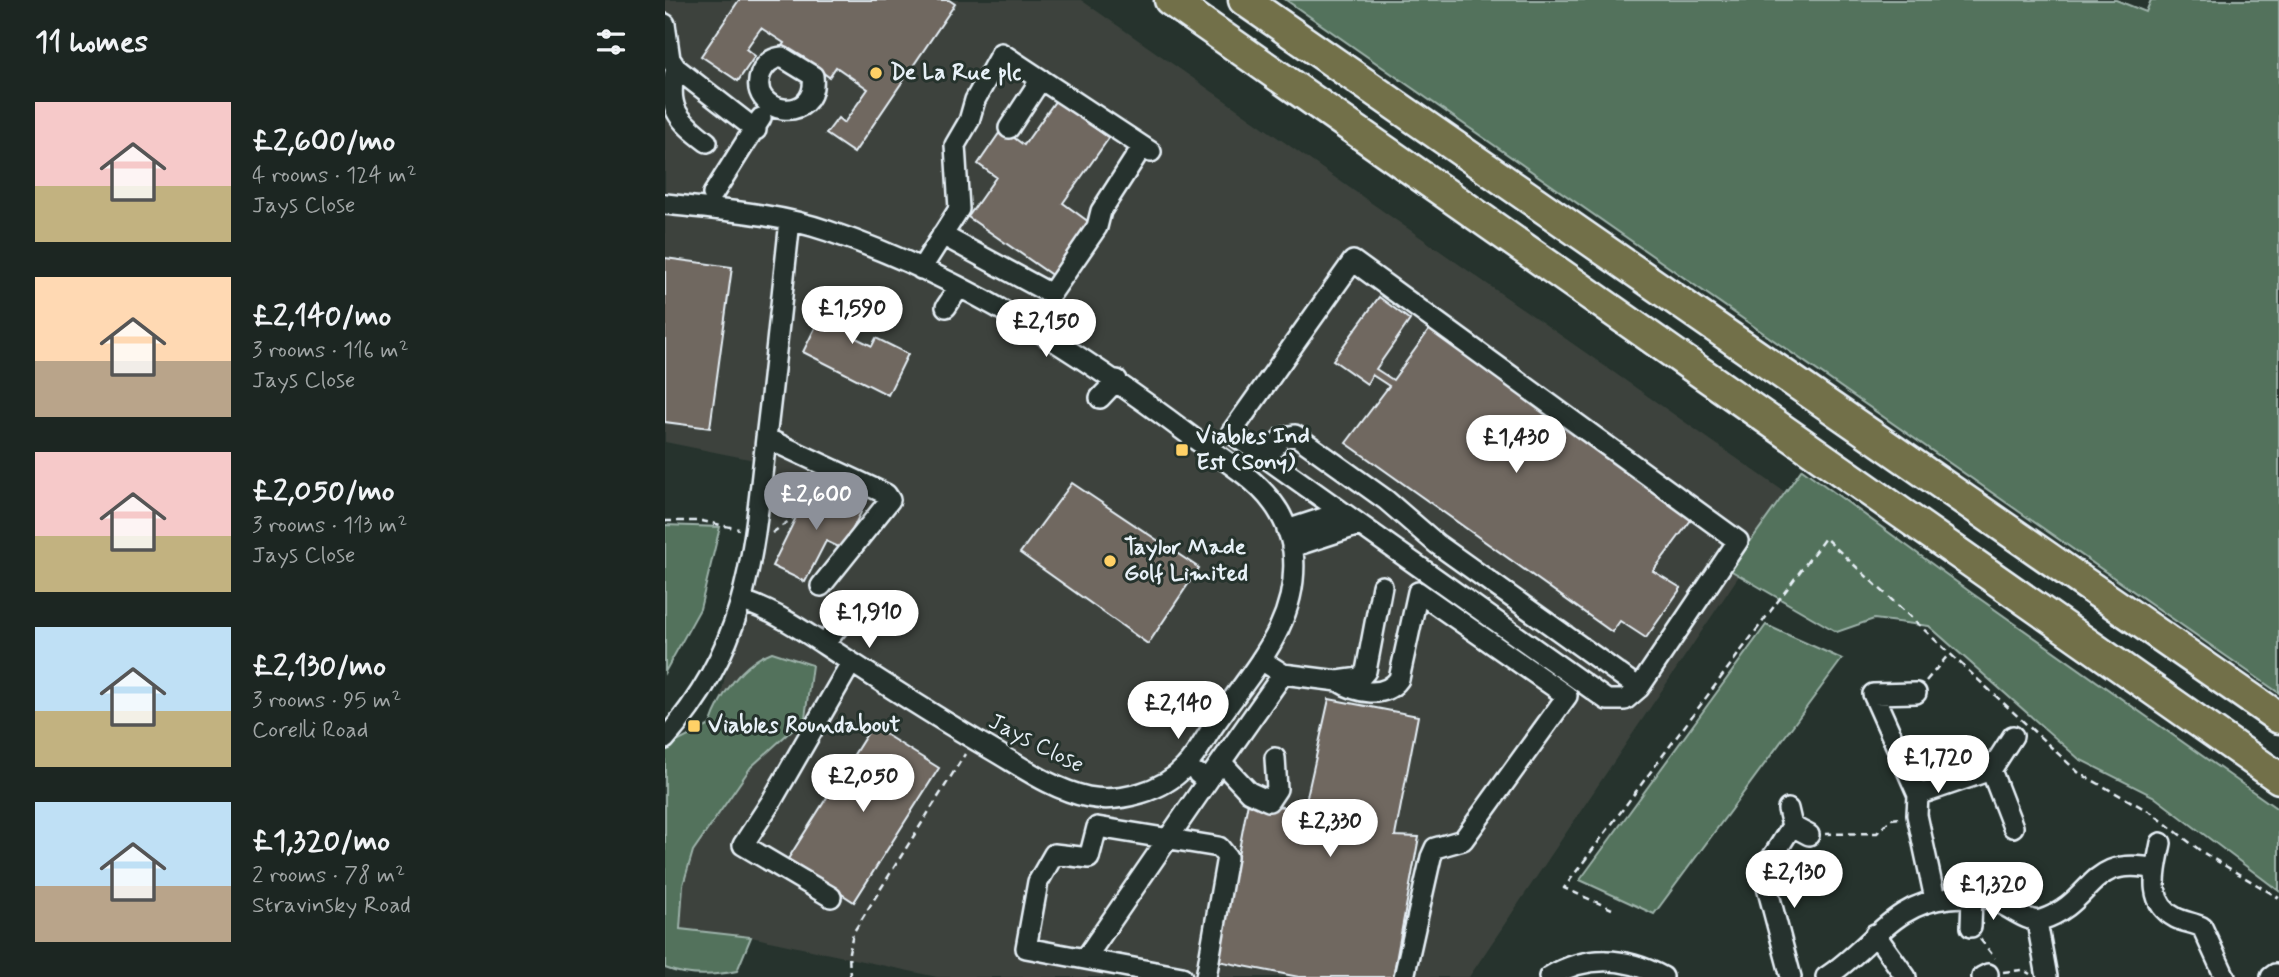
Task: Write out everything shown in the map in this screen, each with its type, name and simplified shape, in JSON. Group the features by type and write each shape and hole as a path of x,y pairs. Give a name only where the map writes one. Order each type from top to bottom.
{"highway":[{"path":"1170,0 2279,778"},
{"path":"1244,0 2279,718"}],"street":[{"path":"665,24 670,59 676,68 756,130"},
{"path":"921,269 942,235 959,209 955,145 1001,52 1146,149 1101,211 1097,227 1051,294 942,235"},
{"path":"676,68 670,80 670,106 676,118 707,142"},
{"path":"1009,128 1041,79"},
{"path":"713,194 756,130 767,102"},
{"name":"Jays Close","path":"665,204 789,220 873,247 1034,328 1117,380 1259,487 1273,503 1290,538 1294,570 1287,613 1263,661 1185,768 1158,787 1114,797 1092,798 1074,793 974,740 793,623 743,601"},
{"path":"665,739 707,685 743,601 767,438 789,220"},
{"path":"1353,261 1738,541 1639,688 1625,700 1607,700 1266,458 1231,433 1353,261"},
{"path":"946,307 958,289"},
{"path":"1100,398 1117,380"},
{"path":"1266,458 1282,438 1295,435 1639,688"},
{"path":"767,438 886,494 890,500 821,586"},
{"path":"1307,524 1313,508 1314,492"},
{"path":"1290,538 1307,524 1342,512"},
{"path":"1290,538 1359,525"},
{"path":"1405,557 1416,542 1420,529"},
{"path":"1263,661 1283,674 1338,681 1360,678 1366,671 1383,586"},
{"path":"1338,681 1348,687 1377,692 1392,688 1399,679 1417,592 1567,696 1463,840 1435,848 1404,977"},
{"path":"824,644 838,627"},
{"path":"831,897 743,845 852,663"},
{"path":"1085,959 1283,674"},
{"path":"1916,693 1873,694 1917,805 1935,899"},
{"path":"1917,805 1991,770 2013,736"},
{"path":"1221,762 1249,792 1269,802 1277,789 1275,758"},
{"path":"1185,768 1209,779"},
{"path":"1991,770 2013,827"},
{"path":"1791,977 1763,872 1796,824"},
{"path":"1182,977 1026,948 1038,882 1054,854 1089,858 1097,827 1173,834 1219,847 1227,857 1206,977"},
{"path":"2161,843 2153,886 2160,905 2176,918 2202,927 2225,977"},
{"path":"1826,977 1904,911 1935,899 1972,896 1989,898 2011,907 2028,920 2037,922 2072,902 2109,869 2122,864 2156,869"},
{"path":"1971,927 1972,896"},
{"path":"2037,922 2047,977"},
{"path":"1875,934 1906,977"},
{"path":"1549,977 1576,964 1611,960 1647,968 1663,977"}],"path":[{"path":"765,539 793,518 802,496"},
{"path":"665,521 702,522 735,527"},
{"path":"1612,909 1564,888 1825,538 1949,654 1989,686 2079,772 2152,813 2202,852 2279,898"},
{"path":"1916,693 1949,654"},
{"path":"850,977 849,952 853,933 968,748"},
{"path":"1796,824 1877,833 1891,819 1917,805"},
{"path":"1971,927 1992,974 2023,971 2036,977"}],"shaded area":[{"path":"665,0 1081,0 1792,497 1469,977 937,977 751,937 679,929 684,875 769,463 665,442"}],"green space":[{"path":"1286,0 2116,0 2146,12 2151,0 2279,0 2279,693"},
{"path":"1802,469 1973,594 2279,810 2279,891 2153,796 2079,759 1929,626 1874,619 1837,632 1730,570"},
{"path":"665,525 720,527 700,609 665,672"},
{"path":"1766,625 1842,659 1654,914 1580,880"},
{"path":"772,652 812,665 805,718 751,767 693,851 683,885 680,929 751,937 737,971 701,975 674,971 665,968 665,748 710,725 733,681 751,664"}],"building":[{"name":"De La Rue plc","path":"739,0 949,0 955,4 854,153 826,134 838,118 844,123 868,89 836,67 829,77 815,67 804,82 787,70 779,50 784,43 761,28 746,49 755,56 738,81 701,56"},
{"path":"1056,100 1109,138 1063,203 1093,225 1056,278 968,217 996,177 978,164 1002,129 1024,145"},
{"path":"665,258 732,267 710,428 665,422"},
{"path":"827,293 867,313 854,337 872,346 876,338 908,354 888,395 803,352 816,326 807,321 816,302 821,305"},
{"path":"1379,297 1410,320 1376,369 1393,380 1432,326 1694,516 1653,571 1681,588 1646,638 1620,621 1612,632 1346,443 1389,386 1372,375 1367,384 1333,360"},
{"name":"Taylor Made Golf Limited","path":"1072,483 1199,568 1148,644 1020,553"},
{"path":"812,485 862,510 843,549 826,541 805,582 772,566"},
{"path":"1329,699 1418,716 1395,836 1419,837 1393,977 1299,977 1218,961 1248,802 1304,810"},
{"path":"872,726 939,768 854,902 788,859"}],"place":[{"name":"De La Rue plc","path":"876,73"},
{"name":"Viables Ind Est (Sony)","path":"1182,450"},
{"name":"Taylor Made Golf Limited","path":"1110,561"},
{"name":"Viables Roundabout","path":"694,726"}]}
